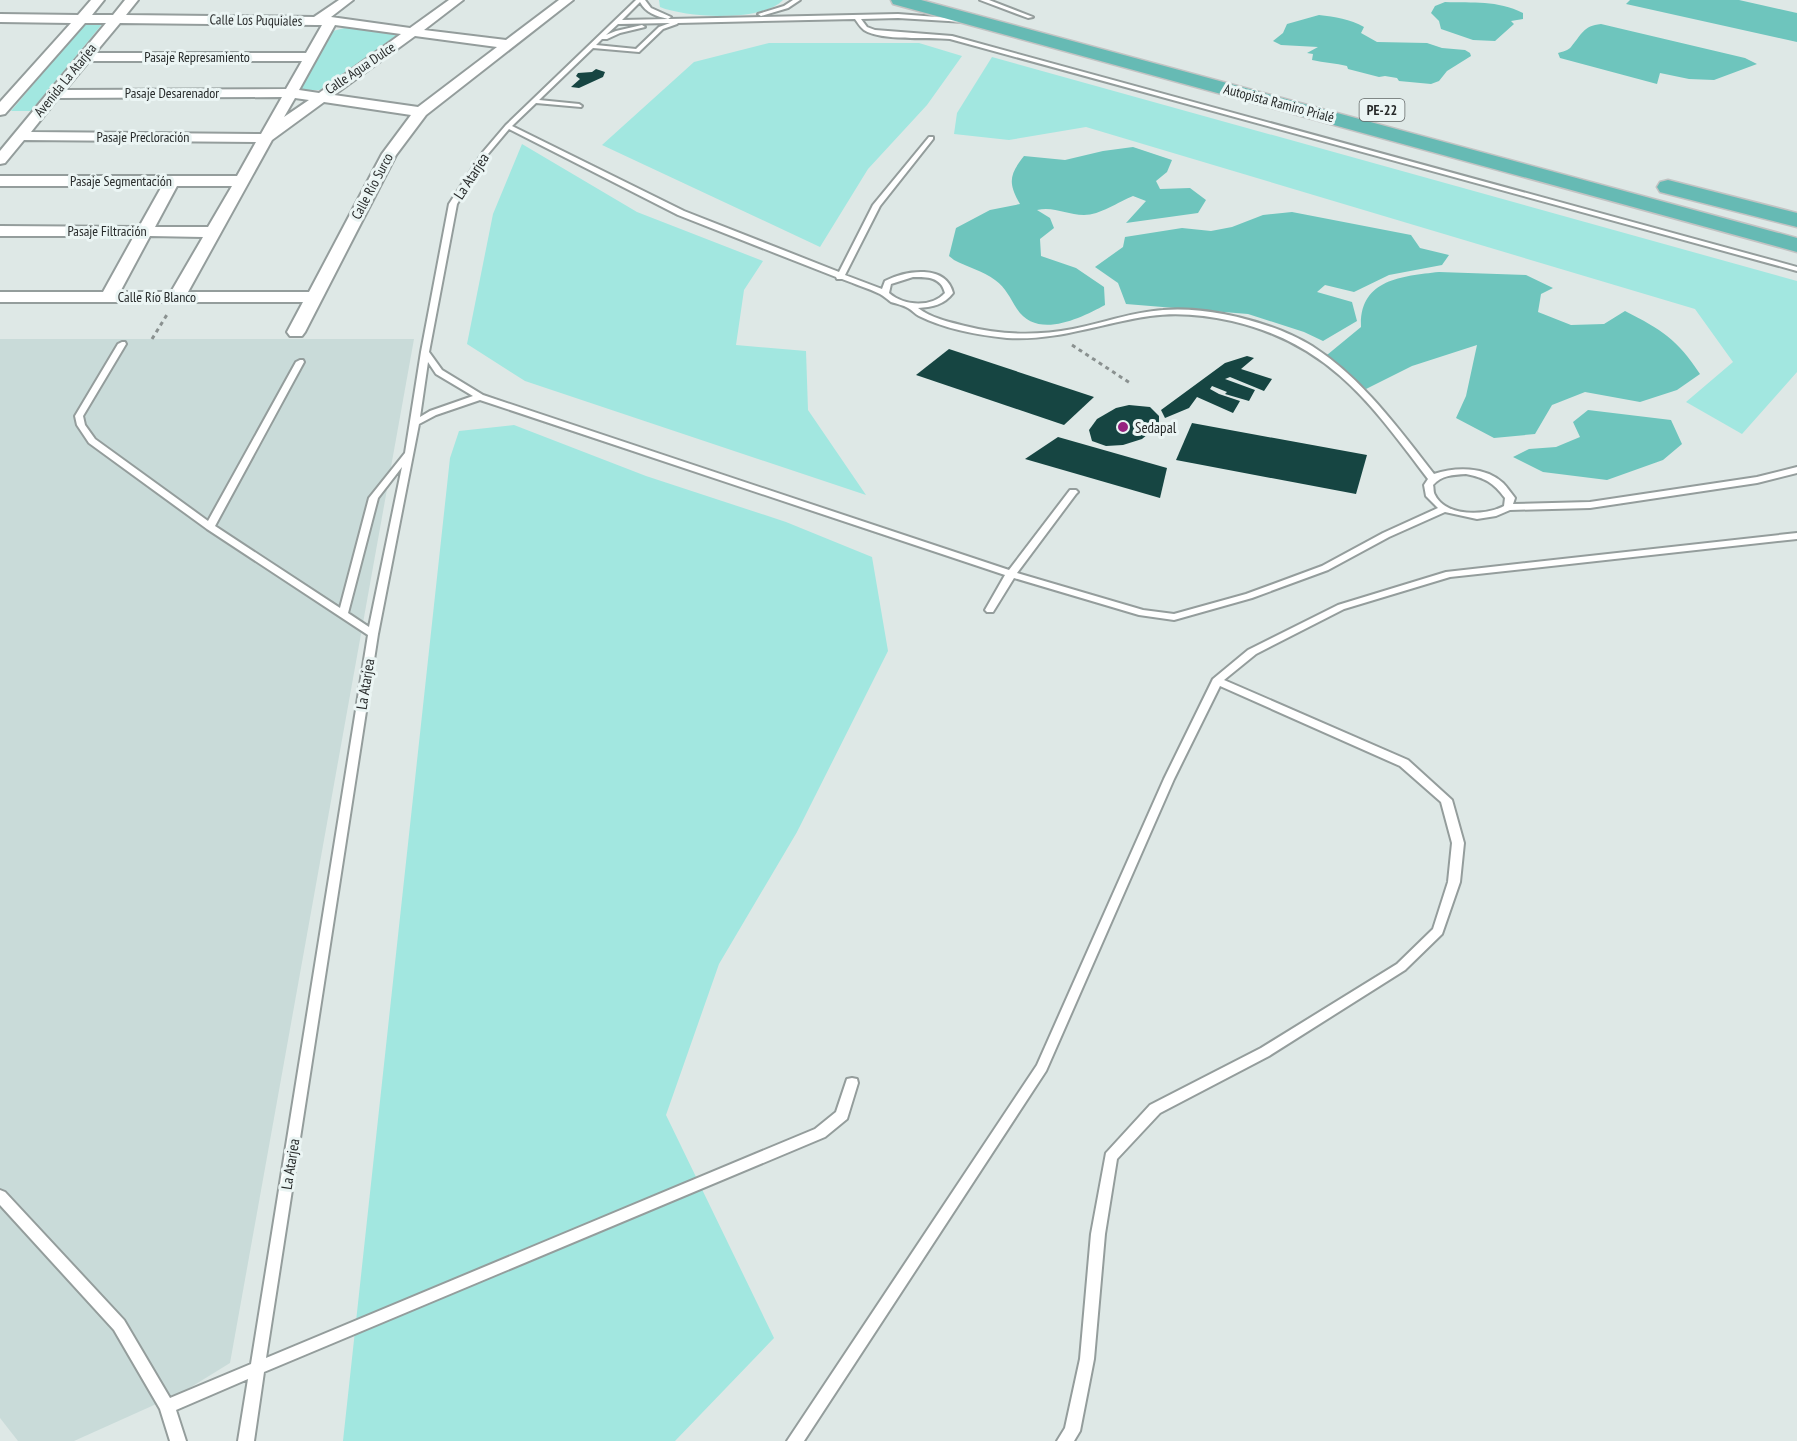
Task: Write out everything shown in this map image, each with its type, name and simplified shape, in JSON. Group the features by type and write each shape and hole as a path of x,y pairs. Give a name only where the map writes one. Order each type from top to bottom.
{"highway":[{"name":"Autopista Ramiro Prialé","path":"900,0 1797,245"},
{"name":"Autopista Ramiro Prialé","path":"967,0 1325,96"},
{"path":"1644,180 1797,220"}],"street":[{"name":"Avenida La Atarjea","path":"0,111 98,0"},
{"name":"Avenida La Atarjea","path":"0,160 132,0"},
{"path":"324,21 347,0"},
{"name":"Calle Agua Dulce","path":"265,138 318,97 414,32 456,0"},
{"name":"Calle Río Surco","path":"296,332 389,154 421,112 567,0"},
{"name":"Calle Los Puquiales","path":"0,18 81,20 221,14 324,21 510,45"},
{"name":"Calle Agua Dulce","path":"177,297 310,57 324,21"},
{"name":"Pasaje Represamiento","path":"84,57 310,57"},
{"name":"Pasaje Desarenador","path":"54,94 290,93 421,112"},
{"path":"0,121 32,121"},
{"name":"Pasaje Precloración","path":"21,136 265,138"},
{"name":"Pasaje Segmentación","path":"0,181 241,181"},
{"path":"109,297 172,181"},
{"name":"Pasaje Filtración","path":"0,231 214,232"},
{"name":"Calle Río Blanco","path":"0,297 314,297"}],"lane":[{"path":"641,0 644,6 655,13 686,20"},
{"name":"La Atarjea","path":"246,1441 373,634 415,423 425,352 453,204 485,153 508,126 641,0"},
{"path":"732,19 778,10 797,0"},
{"path":"983,0 1030,17"},
{"path":"858,18 864,27 876,33 950,37 1797,269"},
{"path":"617,22 932,18 990,24"},
{"path":"595,44 638,51 661,28 686,20"},
{"path":"595,44 630,28 686,20"},
{"path":"534,101 579,106"},
{"path":"508,126 681,213 885,293 898,303 920,306 939,302 946,298 949,288 940,279 911,274 893,279 888,283 885,293"},
{"path":"840,276 877,205 931,138"},
{"path":"909,305 921,314 975,330 1030,336 1057,334 1164,312 1207,315 1241,321 1285,336 1322,357 1371,402 1432,478"},
{"path":"122,344 79,416 81,425 92,441 210,527 373,634"},
{"path":"425,352 439,372 480,397 1011,574 1142,613 1174,617 1250,596 1325,568 1444,509"},
{"path":"210,527 300,362"},
{"path":"415,423 433,413 480,397"},
{"path":"343,614 374,498 409,452"},
{"path":"1508,507 1510,498 1506,488 1486,476 1461,471 1444,472 1432,478 1427,485 1428,493 1434,502 1444,509 1462,515 1480,517 1497,514 1508,507 1590,505 1757,480 1797,470"},
{"path":"990,610 1011,574 1073,492"},
{"path":"795,1441 1042,1067 1169,779 1217,681 1251,652 1341,608 1449,574 1797,536"},
{"path":"1065,1441 1072,1431 1087,1359 1098,1234 1111,1157 1155,1109 1264,1052 1401,967 1438,931 1454,882 1458,843 1446,800 1404,763 1217,681"},
{"path":"167,1406 820,1133 842,1115 852,1083"},
{"path":"0,1196 119,1325 167,1406 178,1441"}],"path":[{"path":"152,339 177,297"},
{"path":"1057,334 1130,382"}],"shaded area":[{"path":"659,0 783,0 759,12 724,16 672,11 660,7"},
{"path":"1630,0 1739,0 1797,13 1797,42 1626,4"},
{"path":"1445,2 1504,6 1523,13 1523,19 1511,21 1514,24 1495,41 1473,40 1441,29 1439,21 1431,13 1435,6"},
{"path":"1319,15 1359,24 1364,27 1361,33 1377,42 1427,43 1442,48 1465,50 1471,56 1447,71 1439,81 1431,84 1379,77 1348,69 1347,66 1312,60 1313,54 1307,53 1318,47 1281,45 1273,41 1283,33 1287,24"},
{"path":"85,23 103,23 31,111 11,111"},
{"path":"1601,24 1745,58 1757,64 1714,80 1689,79 1660,73 1657,84 1560,58 1558,53 1570,48 1586,29"},
{"path":"352,26 397,35 320,90 298,90 333,31"},
{"path":"769,43 919,43 962,56 927,105 868,169 820,247 602,145 694,62"},
{"path":"992,57 1797,281 1797,372 1742,434 1686,402 1733,362 1695,309 1086,127 1009,140 954,134 957,113"},
{"path":"522,144 637,212 763,261 744,290 736,345 806,351 808,410 866,495 525,381 467,344 493,214"},
{"path":"1133,147 1172,160 1167,172 1156,181 1160,189 1190,188 1206,200 1198,213 1126,223 1146,201 1133,196 1103,211 1084,215 1049,209 1037,210 1050,218 1054,228 1040,239 1041,256 1076,268 1104,287 1105,305 1060,324 1036,323 1026,318 1017,309 999,283 949,256 956,228 990,210 1020,204 1013,190 1012,179 1015,169 1024,156 1065,160"},
{"path":"1292,212 1411,235 1420,248 1449,255 1442,265 1389,275 1354,292 1325,285 1317,292 1352,302 1357,321 1323,341 1304,332 1248,314 1126,304 1118,283 1095,267 1123,247 1125,237 1182,228 1211,231 1232,227 1263,215"},
{"path":"1439,272 1526,275 1553,288 1541,294 1538,312 1571,325 1604,324 1625,311 1668,336 1684,352 1700,374 1677,390 1640,402 1585,392 1552,405 1535,434 1494,438 1456,418 1466,396 1477,345 1412,366 1366,389 1327,355 1361,327 1362,311 1367,299 1375,290 1397,279"},
{"path":"0,339 414,339 230,1363 183,1392 74,1441 18,1441 0,1418"},
{"path":"1588,410 1671,420 1682,444 1663,460 1607,480 1543,472 1513,457 1529,449 1556,447 1580,437 1573,422"},
{"path":"514,425 646,476 786,522 872,557 888,651 797,832 719,964 666,1115 774,1338 675,1441 343,1441 450,458 459,431"}],"building":[{"path":"596,69 605,72 603,77 579,88 571,87 580,79 576,76 578,73 592,72"},
{"path":"949,349 1094,397 1064,425 916,375"},
{"path":"1247,356 1254,358 1241,369 1272,379 1264,391 1230,377 1225,379 1255,390 1249,401 1225,394 1227,392 1212,386 1210,389 1219,394 1240,401 1233,413 1197,397 1189,408 1165,418 1161,410 1225,363"},
{"name":"Sedapal","path":"1129,405 1150,407 1159,416 1159,425 1142,439 1123,445 1106,446 1092,441 1089,430 1097,419 1116,408"},
{"path":"1192,423 1367,455 1356,494 1176,460"},
{"path":"1058,437 1167,468 1160,498 1025,459"}],"place":[{"name":"Sedapal","path":"1123,427"}]}
